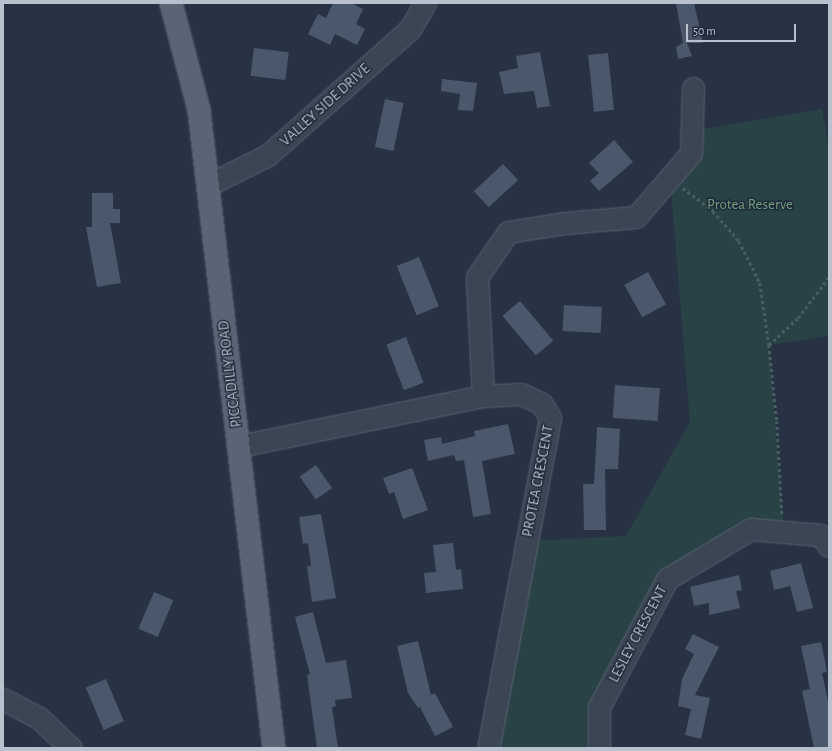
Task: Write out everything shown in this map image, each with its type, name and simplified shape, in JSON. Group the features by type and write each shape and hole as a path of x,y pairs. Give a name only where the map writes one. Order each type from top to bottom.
{"main road":[{"name":"PICCADILLY ROAD","path":"171,3 199,110 274,748"}],"street":[{"name":"VALLEY SIDE DRIVE","path":"208,185 268,155 410,29 425,3"},
{"path":"482,396 477,278 508,232 565,223 636,217 691,153 693,88"},
{"name":"PROTEA CRESCENT","path":"239,446 482,396 521,394 542,404 550,418 488,748"},
{"name":"LESLEY CRESCENT","path":"600,748 599,707 667,579 751,529 820,535 829,546"},
{"path":"3,699 39,718 71,748"}],"path":[{"path":"670,178 713,211 739,241 760,283 770,345 784,532"},
{"path":"770,345 798,318 829,277"}],"green space":[{"name":"Protea Reserve","path":"822,109 829,148 829,336 769,345 784,532 751,529 667,579 599,707 599,748 488,748 527,541 626,536 690,422 670,178 692,131"}],"building":[{"path":"333,3 351,3 363,9 356,24 365,29 357,45 335,34 330,45 308,34 318,14 326,18"},
{"path":"676,3 694,3 703,43 687,43 692,56 678,59 676,47 683,43"},
{"path":"254,48 289,52 285,80 251,76"},
{"path":"540,52 550,106 537,108 534,91 504,94 499,72 518,68 516,56"},
{"path":"608,53 614,110 594,112 588,55"},
{"path":"442,79 477,83 473,111 458,110 460,94 441,91"},
{"path":"385,99 404,103 393,151 375,147"},
{"path":"614,140 633,162 599,191 590,181 599,173 589,163"},
{"path":"503,164 518,180 489,207 474,191"},
{"path":"92,193 113,193 113,209 120,209 120,223 110,223 121,283 97,287 86,227 92,227"},
{"path":"419,257 439,306 417,315 397,266"},
{"path":"648,272 666,304 642,317 624,285"},
{"path":"520,301 553,341 536,356 502,316"},
{"path":"564,305 602,307 601,333 563,331"},
{"path":"406,337 424,383 404,390 386,345"},
{"path":"615,385 660,388 658,421 613,418"},
{"path":"508,424 515,454 482,461 491,514 473,517 464,460 456,461 454,455 428,461 424,440 441,437 442,444 475,436 474,431"},
{"path":"597,427 620,429 618,469 605,469 606,530 584,530 583,484 594,484"},
{"path":"316,465 332,488 316,499 300,476"},
{"path":"412,468 428,510 403,519 394,492 389,494 383,478"},
{"path":"321,514 336,598 312,602 307,566 311,566 308,543 303,544 299,517"},
{"path":"453,543 456,570 461,569 463,589 426,593 424,573 436,572 433,545"},
{"path":"801,563 813,608 797,612 790,586 774,590 770,571"},
{"path":"739,575 742,590 736,591 740,608 709,615 709,603 694,606 690,587"},
{"path":"154,592 173,600 158,637 138,629"},
{"path":"313,612 326,663 346,660 352,698 335,700 336,706 332,707 338,748 317,748 307,675 310,674 295,617"},
{"path":"693,634 719,647 695,695 710,698 701,739 685,735 691,709 678,706 682,679 694,654 685,649"},
{"path":"418,641 431,695 435,693 453,727 435,736 420,707 418,708 408,693 397,646"},
{"path":"821,642 827,672 822,673 829,706 829,748 814,748 802,691 810,689 801,646"},
{"path":"106,679 124,721 104,730 86,688"}]}
